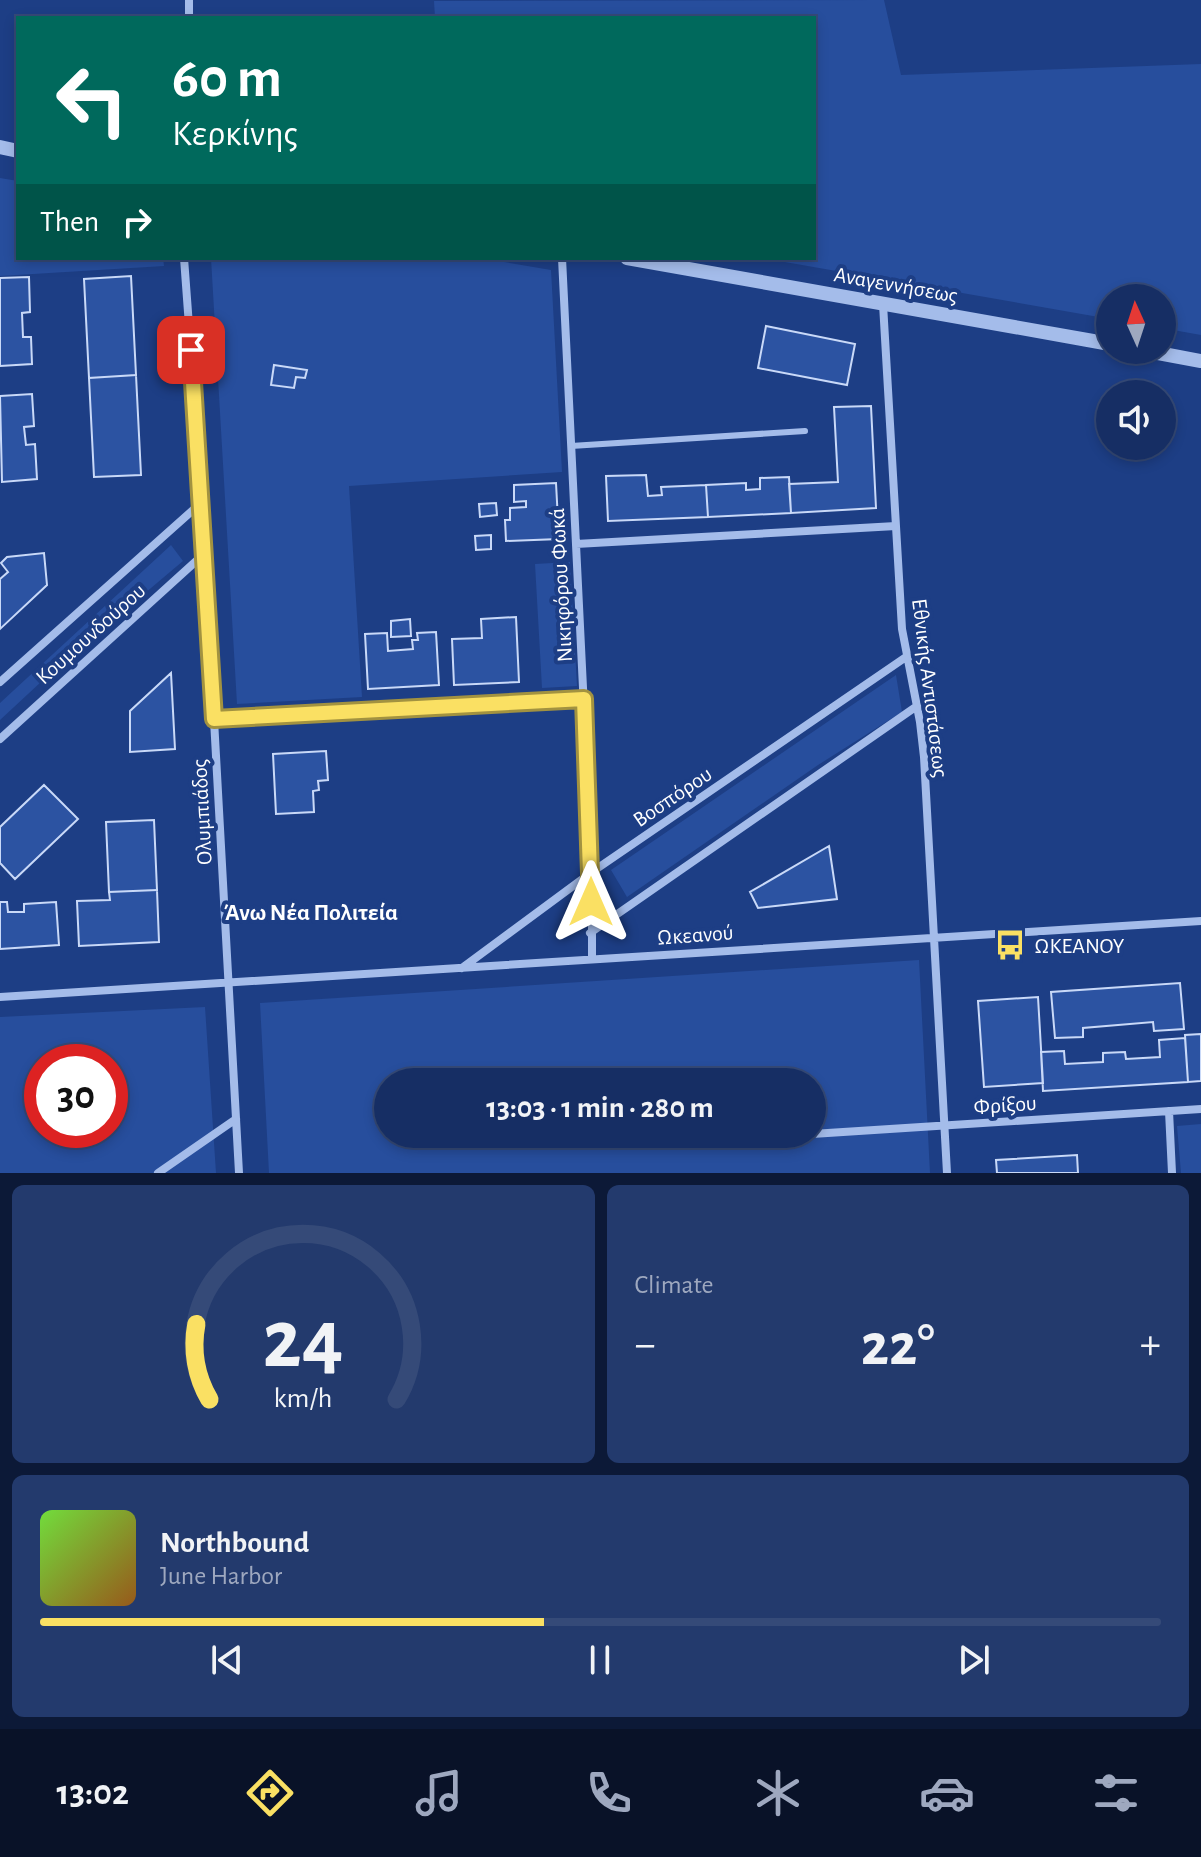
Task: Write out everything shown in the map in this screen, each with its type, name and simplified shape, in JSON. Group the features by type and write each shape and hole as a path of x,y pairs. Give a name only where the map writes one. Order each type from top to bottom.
{"street":[{"name":"Ολυμπιάδος","path":"184,260 202,502 239,1173"},
{"name":"Νικηφόρου Φωκά","path":"562,260 592,872 592,959"},
{"name":"Αναγεννήσεως","path":"638,260 1096,342"},
{"name":"Εθνικής Αντιστάσεως","path":"883,304 906,657 924,757 947,1173"},
{"path":"1176,356 1201,361"},
{"name":"Κουμουνδούρου","path":"0,682 202,502"},
{"path":"576,544 896,526"},
{"name":"Κουμουνδούρου","path":"0,739 205,553"},
{"name":"Βοσπόρου","path":"461,968 592,872 906,657"},
{"path":"214,719 584,699"},
{"path":"590,933 917,706"},
{"name":"Ωκεανού","path":"0,997 1201,921"},
{"name":"Φρίξου","path":"826,1133 1201,1109"},
{"path":"1169,1111 1172,1173"},
{"path":"158,1173 236,1119"}],"lane":[{"path":"571,446 805,431"}],"shaded area":[{"path":"884,0 901,75 1201,64 1201,335 1176,331 1176,284 1096,284 1096,317 773,260 816,260 816,16 435,16 434,1"},
{"path":"0,178 16,181 16,260 163,260 164,266 0,276"},
{"path":"211,260 493,260 551,270 562,472 349,486 362,697 237,704"},
{"path":"171,545 183,561 138,599 126,603 0,720 0,703"},
{"path":"570,562 577,686 542,688 535,564"},
{"path":"896,675 902,712 818,765 627,897 611,870"},
{"path":"919,960 930,1173 269,1173 260,1003"},
{"path":"205,1007 216,1173 0,1173 0,1017"},
{"path":"1201,1124 1201,1173 1181,1173 1177,1126"}],"building":[{"path":"131,276 136,375 89,378 84,279"},
{"path":"29,277 30,312 22,313 23,337 31,337 32,364 0,366 0,278"},
{"path":"766,326 855,344 847,385 758,368"},
{"path":"274,365 307,370 305,378 296,377 294,388 271,385"},
{"path":"136,375 141,475 94,477 89,378"},
{"path":"32,394 34,426 24,427 26,445 35,444 37,479 2,482 0,396"},
{"path":"871,406 876,508 791,513 789,484 838,482 834,407"},
{"path":"646,475 648,496 662,495 661,487 706,485 708,517 608,521 606,476"},
{"path":"789,477 791,513 708,517 706,485 746,483 746,490 760,489 760,478"},
{"path":"556,483 559,539 506,541 505,520 510,520 510,508 526,507 526,501 514,502 514,485"},
{"path":"496,503 497,515 480,517 479,504"},
{"path":"491,535 491,549 476,550 475,536"},
{"path":"44,553 47,585 0,629 0,579 8,572 1,563 7,557"},
{"path":"516,617 519,682 454,685 452,639 482,638 481,619"},
{"path":"410,619 411,636 391,637 391,621"},
{"path":"436,632 439,685 368,689 365,634 387,633 388,651 413,649 412,640 418,640 417,633"},
{"path":"171,673 175,749 130,752 130,711"},
{"path":"326,751 328,780 318,781 319,790 313,791 314,812 276,814 273,754"},
{"path":"44,785 78,819 15,879 0,863 0,827"},
{"path":"154,820 157,890 109,892 106,822"},
{"path":"829,846 837,899 758,908 750,892"},
{"path":"157,890 159,942 79,946 77,901 110,900 109,892"},
{"path":"0,902 7,902 8,912 24,912 24,904 56,902 59,945 0,949"},
{"path":"1180,983 1184,1029 1154,1031 1153,1022 1083,1028 1083,1037 1055,1038 1051,992"},
{"path":"1038,997 1043,1083 984,1087 978,1001"},
{"path":"1201,1034 1201,1081 1188,1082 1185,1035"},
{"path":"1185,1038 1188,1082 1043,1091 1041,1052 1064,1051 1065,1064 1103,1062 1103,1053 1125,1052 1126,1059 1160,1057 1159,1040"},
{"path":"1077,1155 1078,1173 997,1173 996,1160"}],"place":[{"name":"ΩΚΕΑΝΟΥ","path":"1010,945"}],"district":[{"name":"Άνω Νέα Πολιτεία","path":"311,912"}],"route":[{"path":"191,350 214,719 584,699 591,902"}]}
